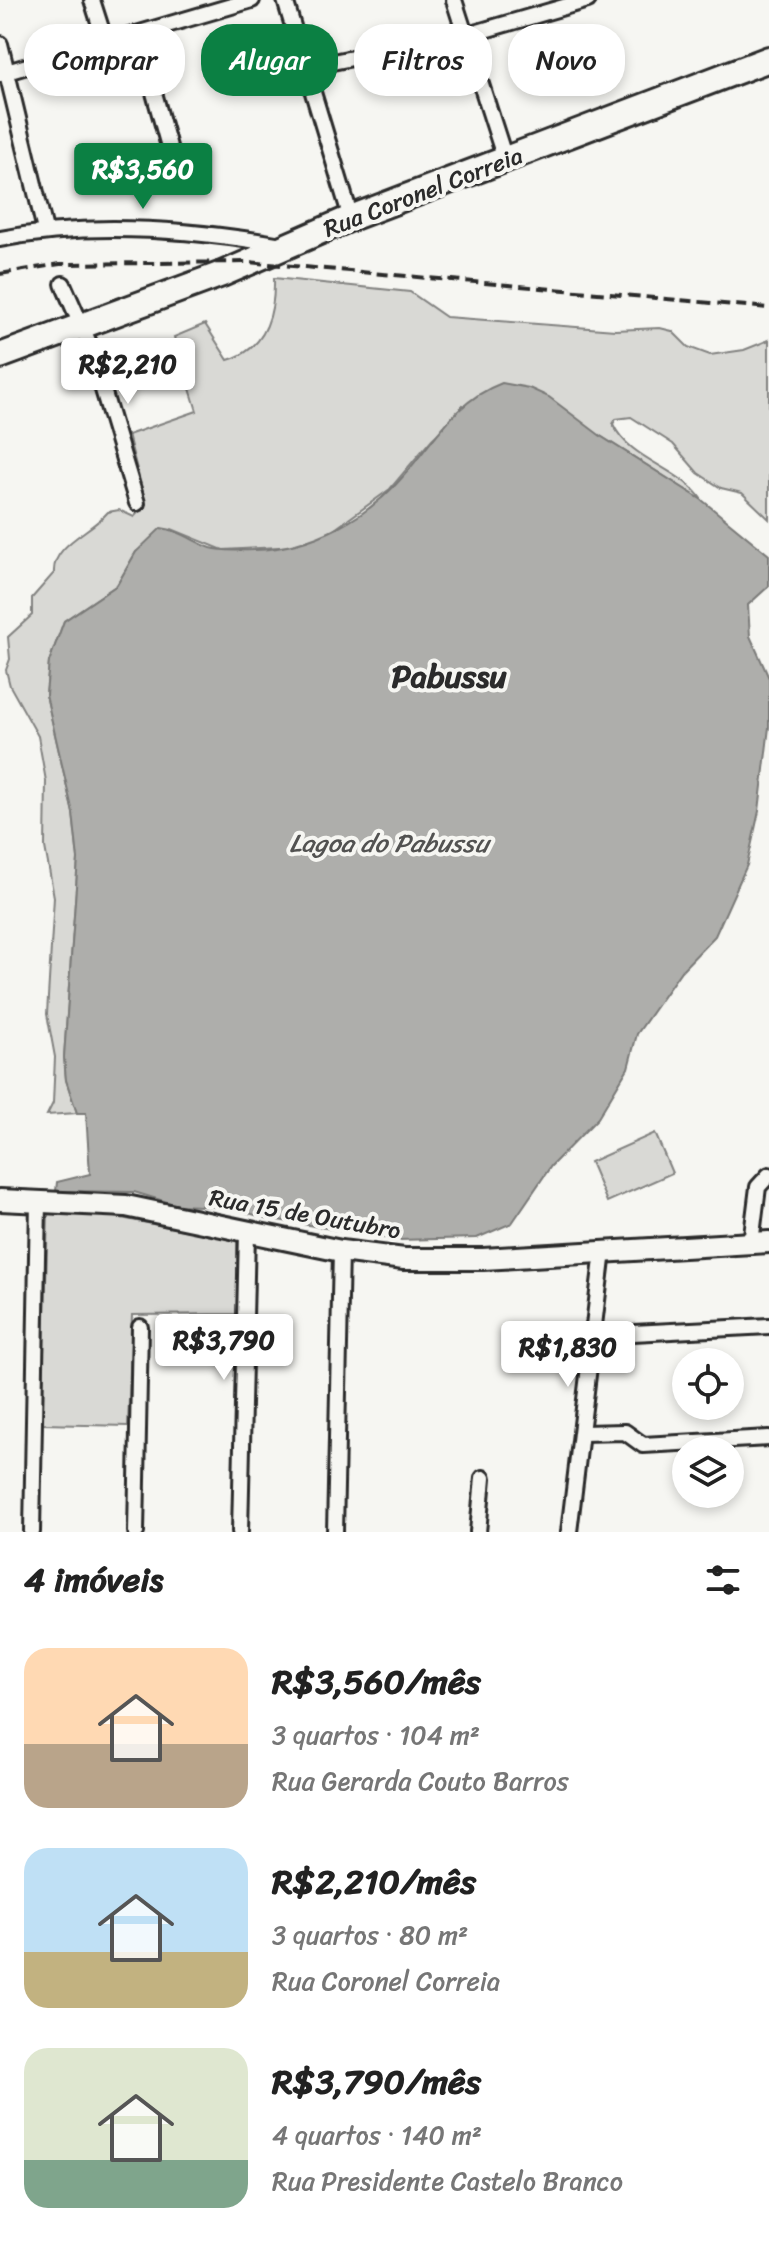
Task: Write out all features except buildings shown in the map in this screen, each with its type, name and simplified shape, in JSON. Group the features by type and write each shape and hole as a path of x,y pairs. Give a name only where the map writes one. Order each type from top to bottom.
{"main road":[{"name":"Rua Coronel Correia","path":"0,356 222,274 351,218 769,59"},
{"name":"Rua 15 de Outubro","path":"0,1200 126,1206 341,1251 435,1260 760,1242"}],"street":[{"path":"92,0 100,24"},
{"path":"174,24 252,0"},
{"path":"285,0 293,24"},
{"path":"454,0 461,24"},
{"path":"492,28 588,0"},
{"path":"0,44 4,73 45,230"},
{"path":"4,73 24,67"},
{"path":"155,96 176,172"},
{"path":"315,96 351,218"},
{"path":"484,96 505,159"},
{"path":"0,239 45,230 181,232 286,245"},
{"path":"63,284 89,343 137,503"},
{"path":"760,1242 758,1187 769,1175"},
{"path":"32,1532 38,1202"},
{"path":"240,1532 247,1233"},
{"path":"335,1532 341,1251"},
{"path":"569,1532 603,1251"},
{"path":"594,1335 769,1326"},
{"path":"136,1532 140,1327"},
{"path":"582,1433 625,1432 643,1445 769,1438"},
{"path":"478,1532 483,1478"}],"shaded area":[{"path":"274,278 410,292 446,317 615,330 660,328 672,331 688,347 710,355 744,350 769,340 769,519 742,493 721,488 698,473 673,444 631,417 616,419 613,424 621,436 631,447 693,489 702,500 602,437 462,405 457,416 432,439 390,489 328,534 298,546 223,550 172,529 136,552 117,585 64,621 49,662 46,695 73,813 78,859 64,1057 66,1080 77,1113 47,1115 53,1103 55,1057 47,1014 54,897 45,847 46,781 38,736 10,686 6,670 10,659 8,637 32,615 32,598 54,573 59,554 66,547 108,512 119,510 134,517 146,504 128,435 197,411 174,337 205,324 228,360 241,355 266,328 273,304"},
{"path":"655,1133 672,1173 607,1202 590,1162"},
{"path":"48,1213 100,1214 237,1240 237,1314 132,1315 128,1426 42,1424"}],"water":[{"name":"Lagoa do Pabussu","path":"502,383 529,388 549,397 602,437 702,500 769,555 769,586 748,605 750,636 769,678 769,727 759,811 747,865 715,936 681,971 637,1034 628,1068 598,1118 551,1166 512,1223 477,1238 398,1240 266,1218 227,1207 177,1205 134,1192 56,1191 57,1182 90,1174 86,1113 77,1113 66,1080 64,1057 78,859 73,813 46,695 49,662 64,621 117,585 136,552 161,528 211,548 254,550 297,543 338,528 392,488 460,409 486,390"}],"railway":[{"path":"0,274 60,264 247,262 769,308"}],"district":[{"name":"Pabussu","path":"449,676"}]}
